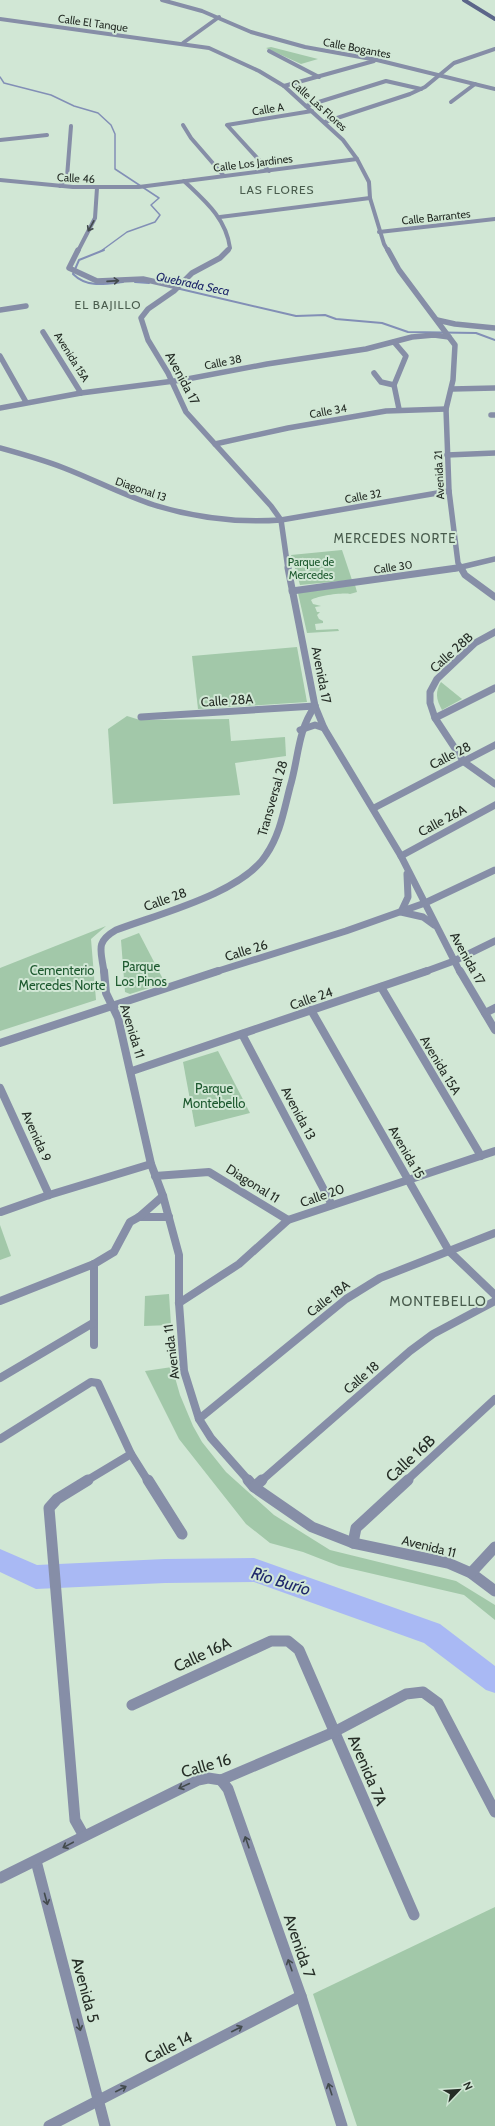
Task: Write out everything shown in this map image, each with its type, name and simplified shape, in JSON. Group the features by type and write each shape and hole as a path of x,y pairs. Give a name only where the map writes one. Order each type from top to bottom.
{"main road":[{"path":"464,0 495,19"}],"street":[{"name":"Calle Bogantes","path":"162,0 220,17 244,29 305,48 377,60 439,74 495,89"},
{"path":"183,44 220,17"},
{"name":"Calle El Tanque","path":"0,19 183,44"},
{"name":"Calle Las Flores","path":"183,44 209,48 259,71 284,86 343,140 357,159 369,182 370,198 379,232 399,270 445,332"},
{"path":"325,122 386,104 421,89 448,66 461,59 495,49"},
{"path":"269,50 319,77"},
{"path":"284,86 377,60"},
{"path":"306,106 386,81 421,89"},
{"path":"452,102 475,84"},
{"name":"Calle A","path":"269,171 227,125 312,111"},
{"path":"183,125 191,138 224,176"},
{"path":"60,186 67,177 71,126"},
{"path":"0,140 47,135"},
{"name":"Calle Los Jardines","path":"151,187 184,181 357,159"},
{"name":"Calle 46","path":"0,180 97,188 151,187"},
{"path":"97,188 95,218 69,268 97,281 143,279 176,289 192,273 208,266 227,253 230,248 228,235 220,217 184,181"},
{"path":"220,217 370,198"},
{"name":"Calle Barrantes","path":"379,232 495,219"},
{"name":"Avenida 17","path":"176,289 148,309 141,318 143,332 169,375 186,412 271,506 281,520 292,591 315,706 324,728 374,808 401,856 454,961 495,1030"},
{"path":"0,310 26,306"},
{"path":"437,320 455,324 495,328"},
{"name":"Calle 38","path":"0,408 26,402 171,381 366,349 419,336 445,332 455,324"},
{"name":"Avenida 15A","path":"43,332 82,393"},
{"name":"Avenida 21","path":"445,332 455,345 452,389 446,410 447,455 448,491 458,563 460,568"},
{"path":"394,342 406,356 394,385 399,409"},
{"path":"0,356 26,402"},
{"path":"374,373 381,382 394,385"},
{"path":"452,389 495,388"},
{"name":"Calle 34","path":"215,444 337,419 399,409 446,410"},
{"name":"Diagonal 13","path":"0,448 64,468 114,490 152,504 200,517 245,523 281,520"},
{"path":"447,455 495,453"},
{"name":"Calle 32","path":"281,520 448,491"},
{"name":"Calle 30","path":"292,591 460,568 495,559"},
{"path":"460,568 465,575 495,597"},
{"name":"Calle 28B","path":"435,718 430,703 433,685 475,642 495,632"},
{"path":"495,688 435,718 464,762 495,784"},
{"name":"Calle 28A","path":"142,717 315,706"},
{"name":"Transversal 28","path":"235,885 258,867 267,854 274,839 295,771 300,730 305,719 315,706"},
{"path":"300,730 315,725 324,728"},
{"name":"Calle 28","path":"374,808 495,745"},
{"name":"Calle 26A","path":"401,856 495,805"},
{"path":"406,867 409,889 408,897 401,912 423,917 439,932"},
{"name":"Calle 26","path":"0,1043 112,1007 165,987 346,931 401,912 425,903 495,870"},
{"name":"Calle 28","path":"104,937 116,930 235,885"},
{"name":"Avenida 11","path":"104,937 101,945 105,986 112,1007 118,1018 132,1071 151,1164 163,1196 179,1255 179,1303 184,1372 199,1419 211,1438 254,1486 312,1527 353,1543 448,1563 471,1573 495,1591"},
{"name":"Calle 24","path":"132,1071 454,961 495,941"},
{"name":"Avenida 15A","path":"381,987 481,1156"},
{"path":"485,1013 495,1008"},
{"name":"Avenida 15","path":"311,1010 408,1182 449,1251 495,1295"},
{"name":"Avenida 13","path":"242,1034 332,1205"},
{"name":"Avenida 9","path":"0,1088 48,1195"},
{"name":"Calle 20","path":"179,1303 239,1264 288,1220 408,1182 495,1152"},
{"path":"1,1212 48,1195 151,1164"},
{"name":"Diagonal 11","path":"155,1176 209,1172 218,1176 288,1220"},
{"path":"0,1301 94,1264 114,1252 130,1222 139,1217 163,1196"},
{"path":"139,1217 169,1218"},
{"name":"Calle 18A","path":"199,1419 346,1298 380,1278 495,1233"},
{"path":"94,1264 94,1345"},
{"name":"Calle 18","path":"254,1486 410,1351 434,1334 495,1301"},
{"path":"0,1378 93,1323"},
{"path":"0,1439 92,1382 98,1383 104,1391 131,1454 182,1534"},
{"name":"Calle 16B","path":"353,1543 356,1528 495,1399"},
{"path":"84,1836 75,1820 53,1554 48,1519 49,1508 57,1499 131,1454"},
{"path":"471,1573 495,1547"},
{"name":"Calle 16A","path":"132,1705 271,1641 288,1641"},
{"name":"Avenida 7A","path":"288,1641 299,1650 414,1915"},
{"name":"Calle 16","path":"0,1878 198,1780 208,1778 221,1780 334,1732 406,1694 423,1692 438,1703 495,1812"},
{"name":"Avenida 7","path":"221,1780 228,1788 300,1996 342,2126"},
{"name":"Avenida 5","path":"36,1861 105,2126"},
{"name":"Calle 14","path":"50,2126 300,1996"}],"green space":[{"path":"271,47 318,59 301,64 266,48"},
{"name":"Parque de Mercedes","path":"342,550 352,580 300,585 291,555"},
{"path":"355,585 357,592 324,596 311,600 313,604 321,606 315,607 317,612 320,612 317,615 319,619 323,621 323,623 315,624 316,630 338,629 339,631 307,633 298,593"},
{"path":"297,647 307,702 198,709 192,656"},
{"path":"441,682 462,699 442,710 437,696"},
{"path":"127,716 140,720 229,719 231,741 285,737 286,756 235,763 240,795 113,804 108,729"},
{"name":"Cementerio Mercedes Norte","path":"106,926 91,939 96,1000 0,1031 0,968"},
{"name":"Parque Los Pinos","path":"139,933 165,983 130,994 125,992 121,940"},
{"name":"Parque Montebello","path":"218,1051 250,1113 195,1127 183,1062"},
{"path":"0,1225 11,1256 0,1260"},
{"path":"169,1294 171,1325 144,1326 145,1296"},
{"path":"172,1367 180,1395 193,1426 202,1442 226,1472 274,1515 330,1550 456,1581 495,1605 495,1620 464,1595 339,1566 303,1552 270,1543 246,1524 179,1439 145,1371"},
{"path":"495,1907 495,2126 357,2126 313,1994"}],"waterway":[{"name":"Quebrada Seca","path":"0,77 4,83 51,95 74,106 98,113 111,125 115,134 115,169 159,198 151,205 160,215 155,222 127,232 101,251"},
{"name":"Quebrada Seca","path":"104,250 79,260 73,274 84,281 96,284 123,282"},
{"name":"Quebrada Seca","path":"135,282 149,283"},
{"name":"Quebrada Seca","path":"176,288 296,316 325,315 336,319 382,323 408,332 476,333 495,340"},
{"name":"Río Burío","path":"0,1560 36,1577 165,1571 254,1570 431,1633 495,1681"}],"district":[{"name":"LAS FLORES","path":"277,190"},
{"name":"EL BAJILLO","path":"108,305"},
{"name":"MERCEDES NORTE","path":"395,538"},
{"name":"MONTEBELLO","path":"438,1301"}]}
